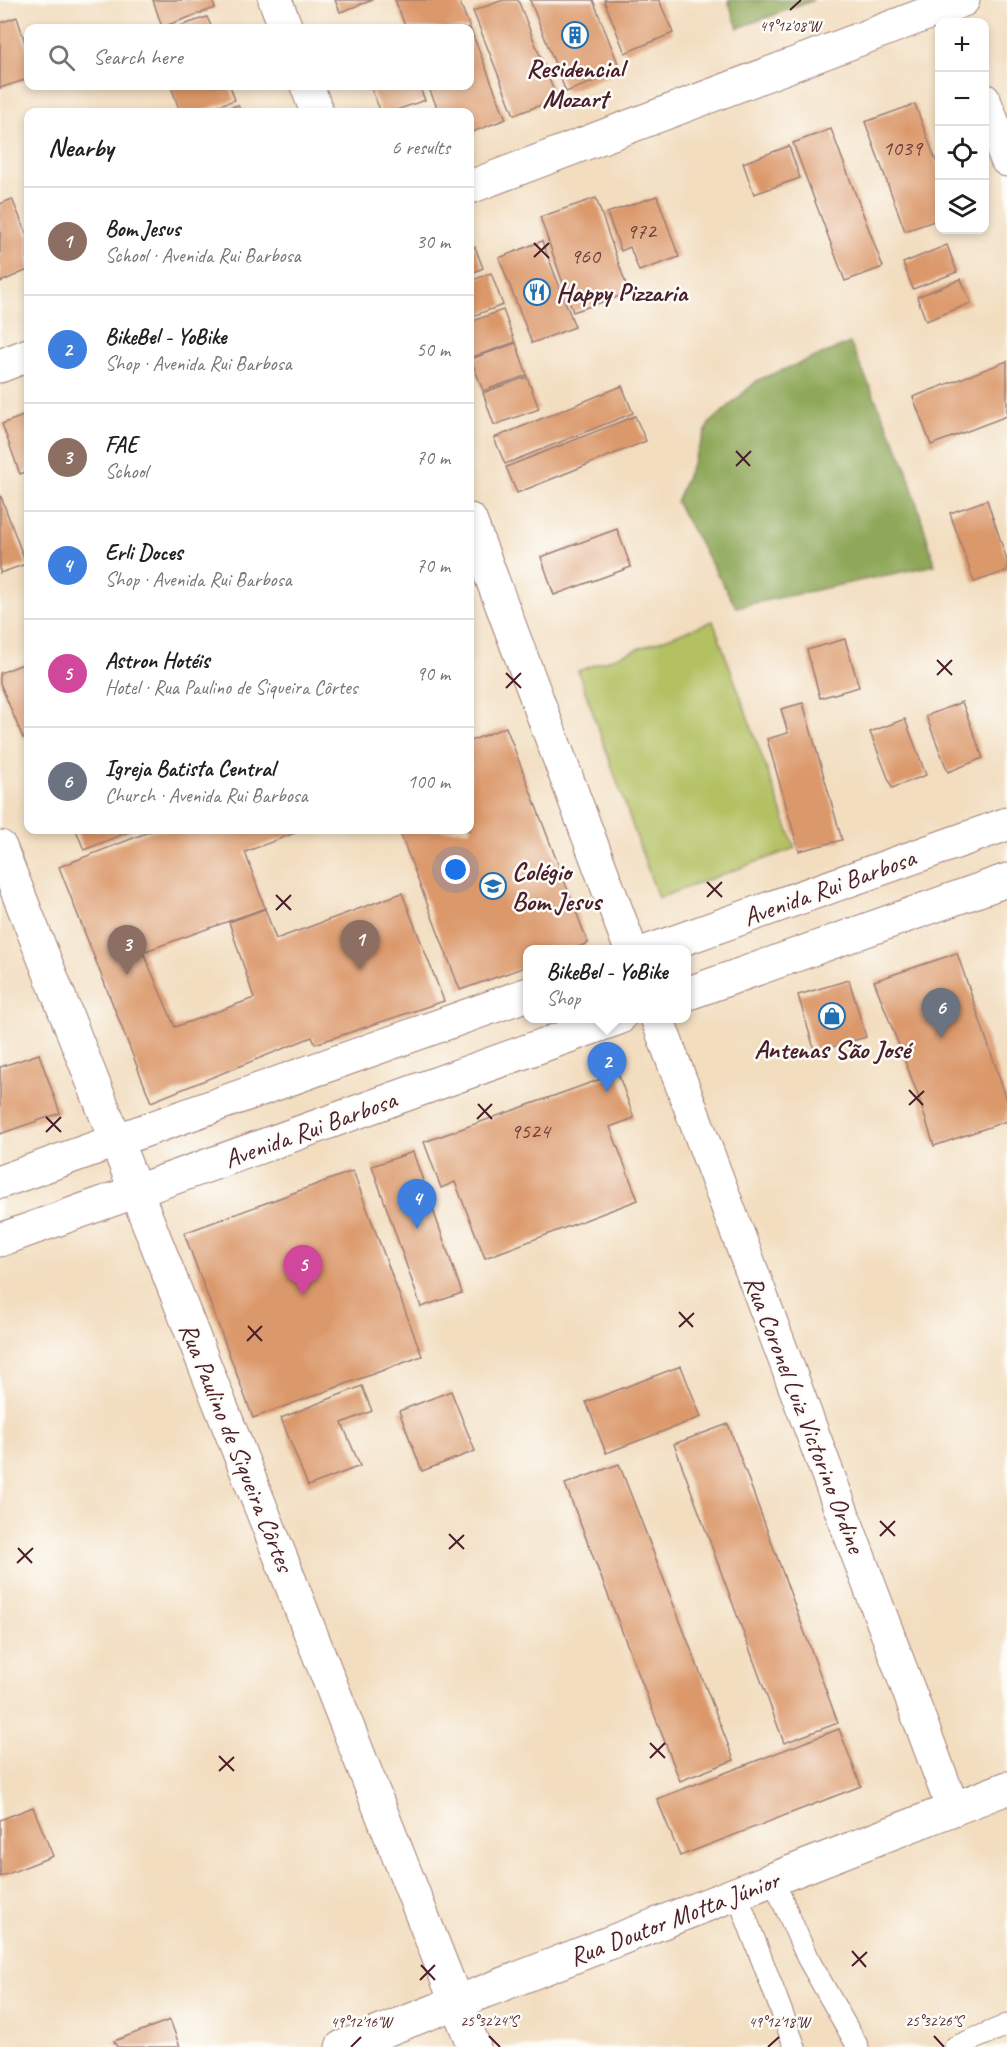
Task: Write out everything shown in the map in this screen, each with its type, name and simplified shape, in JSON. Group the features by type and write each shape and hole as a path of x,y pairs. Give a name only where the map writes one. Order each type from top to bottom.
{"street":[{"path":"275,0 284,24"},
{"path":"474,186 954,7"},
{"path":"309,90 315,108"},
{"path":"989,113 1007,160"},
{"path":"0,366 24,357"},
{"path":"474,531 629,945"},
{"name":"Avenida Rui Barbosa","path":"666,945 1007,824"},
{"name":"Rua Paulino de Siqueira Côrtes","path":"0,847 474,2047"},
{"name":"Avenida Rui Barbosa","path":"691,993 1007,880"},
{"path":"0,1182 523,996"},
{"name":"Avenida Rui Barbosa","path":"0,1240 605,1023"},
{"name":"Rua Coronel Luiz Victorino Ordine","path":"659,1023 953,1809"},
{"name":"Rua Doutor Motta Júnior","path":"342,2047 1007,1788"}],"lane":[{"path":"773,1880 807,1957 858,2047"},
{"path":"736,1894 795,2047"},
{"path":"955,2047 1007,2025"}],"green space":[{"path":"728,0 814,0 738,28"},
{"path":"850,343 905,464 935,565 736,607 676,502 709,424 758,380"},
{"path":"713,621 795,848 658,898 578,671"}],"building":[{"path":"153,0 212,0 215,8 170,24 161,24"},
{"path":"335,0 373,0 340,12"},
{"path":"395,0 459,0 468,24 404,24"},
{"path":"503,0 518,0 557,99 514,115 473,11"},
{"name":"Residencial Mozart","path":"530,0 593,0 621,71 566,92"},
{"path":"604,0 659,0 673,33 625,53"},
{"path":"17,17 24,39 24,80 0,88 0,23"},
{"path":"207,17 210,24 186,24"},
{"path":"474,38 506,119 474,131 474,108 437,108 430,90 474,90"},
{"path":"172,90 231,90 235,100 210,108 179,108"},
{"path":"372,90 421,90 425,100 402,108 379,108"},
{"path":"915,104 935,158 935,221 905,231 865,122"},
{"path":"831,129 883,267 845,281 793,143"},
{"path":"789,146 800,178 754,194 743,163"},
{"path":"657,196 679,257 639,271 630,247 621,251 607,213"},
{"path":"596,198 629,293 573,312 540,217"},
{"path":"12,199 24,228 24,272 0,282 0,204"},
{"name":"Happy Pizzaria","path":"542,241 575,327 532,343 499,258"},
{"path":"947,245 957,272 913,289 903,263"},
{"path":"474,247 483,268 474,272"},
{"path":"491,273 503,305 474,316 474,279"},
{"path":"961,279 971,303 926,321 917,297"},
{"path":"503,310 515,342 474,357 474,321"},
{"path":"516,343 527,375 483,391 474,367 474,358"},
{"path":"1007,361 1007,416 931,445 913,397"},
{"path":"527,377 539,409 494,425 483,393"},
{"path":"622,386 633,413 505,464 494,438"},
{"path":"24,416 24,472 20,474 2,424"},
{"path":"635,416 646,441 517,493 506,467"},
{"path":"0,494 24,559 24,565 0,573"},
{"path":"987,500 1007,560 1007,571 974,582 950,513"},
{"path":"617,529 631,567 554,595 541,557"},
{"path":"845,639 859,687 820,698 807,650"},
{"path":"24,664 23,738 0,683 0,673"},
{"path":"962,702 983,758 948,772 926,716"},
{"path":"803,703 842,840 799,851 767,739 788,733 781,709"},
{"path":"905,719 926,775 892,788 870,732"},
{"name":"Colégio Bom Jesus","path":"506,727 588,943 583,945 523,945 523,968 460,990 401,834 474,834 474,739"},
{"path":"78,834 123,834 84,850"},
{"path":"144,834 292,834 245,852 265,908 143,952 175,1027 254,998 229,922 265,909 276,939 402,893 444,1001 315,1044 312,1037 151,1102 59,867"},
{"path":"957,953 1007,1100 1007,1121 934,1146 918,1095 874,981"},
{"name":"Antenas São José","path":"849,980 866,1037 815,1052 798,995"},
{"path":"39,1054 60,1113 0,1134 0,1067"},
{"path":"618,1073 634,1118 610,1127 638,1200 485,1258 455,1182 441,1188 424,1142"},
{"path":"413,1152 462,1293 421,1307 372,1166"},
{"path":"353,1171 422,1356 253,1418 184,1233"},
{"path":"681,1366 701,1417 606,1453 586,1402"},
{"path":"362,1386 372,1411 342,1423 360,1466 308,1486 281,1418"},
{"path":"451,1391 475,1451 422,1471 399,1411"},
{"path":"728,1424 838,1723 784,1743 674,1444"},
{"path":"619,1464 734,1760 680,1781 565,1484"},
{"path":"839,1729 861,1786 680,1856 657,1799"},
{"path":"33,1807 53,1856 0,1877 0,1820"},
{"path":"170,2020 180,2047 117,2047 114,2041"}],"place":[{"name":"Residencial Mozart","path":"575,35"},
{"name":"Happy Pizzaria","path":"537,292"},
{"name":"Colégio Bom Jesus","path":"493,886"},
{"name":"Bom Jesus","path":"360,970"},
{"name":"FAE","path":"127,975"},
{"name":"Antenas São José","path":"832,1016"},
{"name":"Igreja Batista Central","path":"941,1038"},
{"name":"BikeBel - YoBike","path":"607,1092"},
{"name":"Erli Doces","path":"417,1229"},
{"name":"Astron Hotéis","path":"303,1295"}]}
